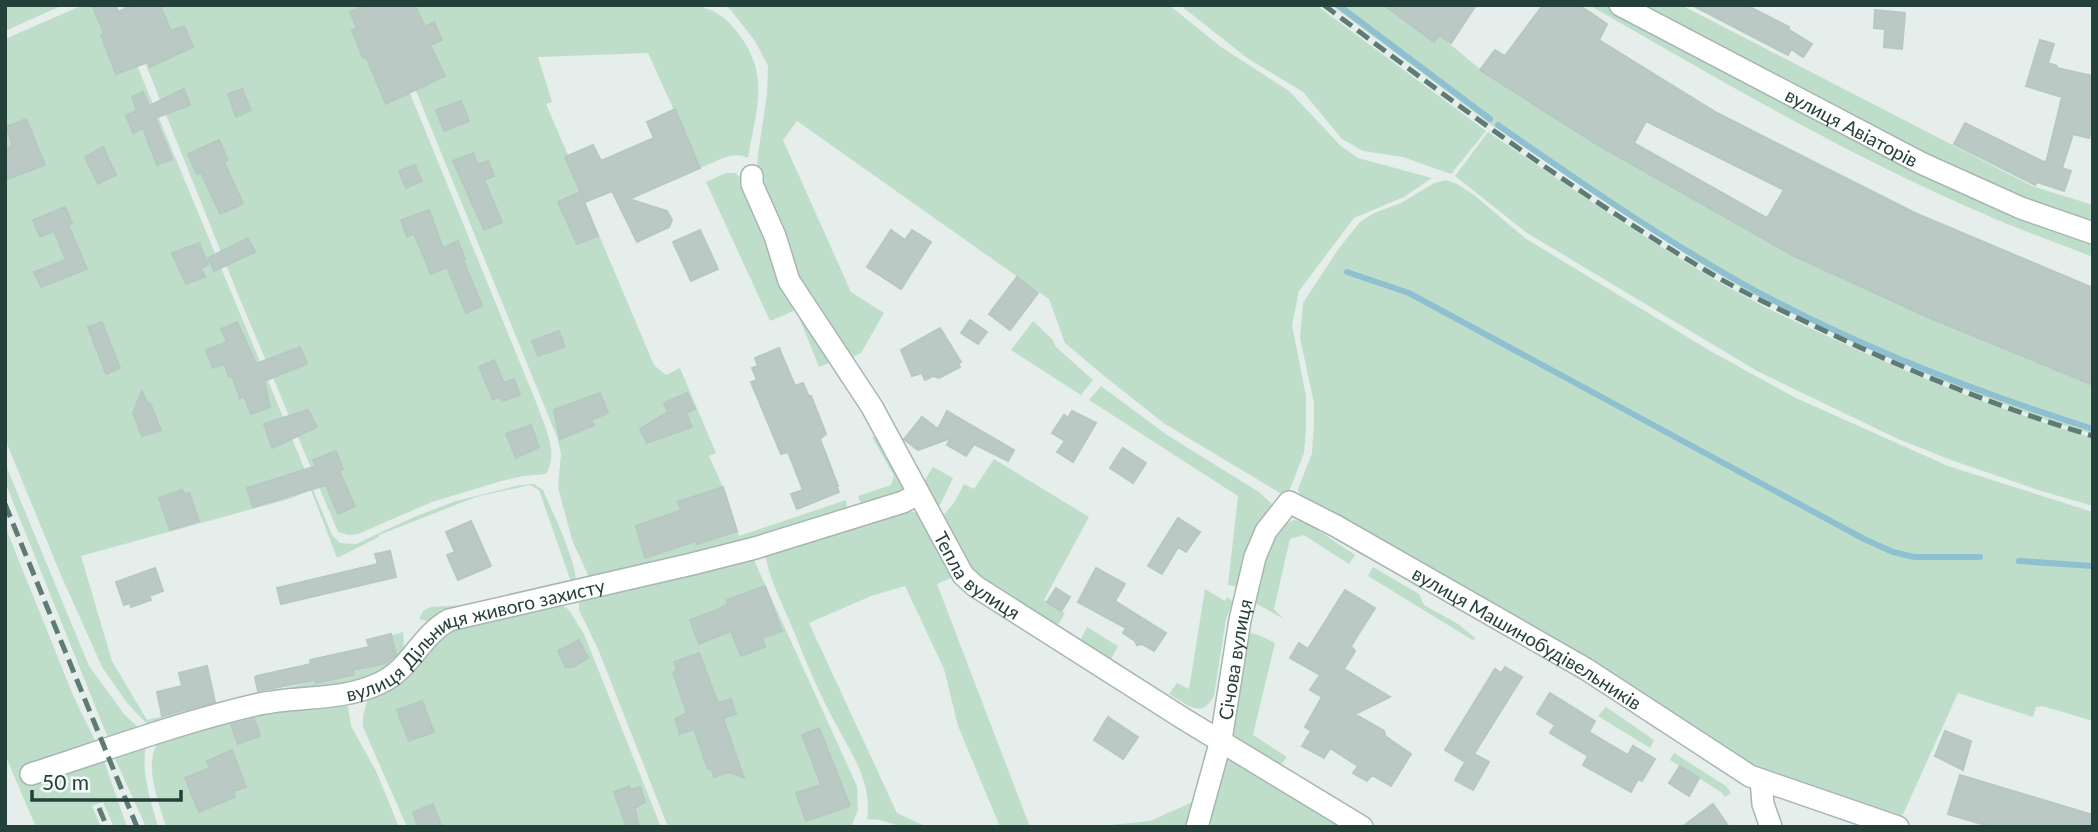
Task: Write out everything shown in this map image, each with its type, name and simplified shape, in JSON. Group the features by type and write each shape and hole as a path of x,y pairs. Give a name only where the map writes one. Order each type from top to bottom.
{"street":[{"name":"вулиця Авіаторів","path":"1620,5 1921,163 2021,208 2093,233"},
{"name":"Тепла вулиця","path":"752,176 752,184 775,236 789,281 872,407 963,575 975,586 1184,719 1362,827"},
{"name":"вулиця Дільниця живого захисту","path":"31,774 149,735 257,704 327,697 377,685 402,669 434,628 449,620 755,548 903,502 918,494"},
{"name":"Січова вулиця","path":"1197,827 1221,740 1240,620 1255,557 1266,531 1289,502"},
{"name":"вулиця Машинобудівельників","path":"1289,502 1336,526 1586,669 1750,776 1898,827"},
{"path":"1761,780 1763,804 1771,827"}],"green space":[{"path":"5,5 63,5 5,31"},
{"path":"83,5 108,5 126,39 332,535 340,543 356,544 456,501 534,484 543,490 564,539 574,567 575,586 428,621 419,619 424,610 431,607 467,605 544,591 571,582 539,490 530,485 476,497 379,535 337,558 311,490 289,499 81,556 112,661 147,720 315,681 316,684 355,676 354,671 398,661 392,635 403,632 404,650 398,666 389,674 358,687 257,701 173,723 147,724 127,703 102,667 5,439 5,39"},
{"path":"122,5 374,5 544,423 551,449 550,466 546,474 498,482 432,502 358,534 338,532 239,297"},
{"path":"381,5 693,5 719,14 733,27 748,49 758,79 757,108 748,158 730,156 700,168 648,53 538,57 552,102 546,104 654,365 666,375 680,368 716,453 709,456 723,487 739,536 846,500 848,514 794,530 590,579 572,540 558,487 561,453 557,437"},
{"path":"723,5 1169,5 1221,47 1289,91 1341,146 1358,158 1432,178 1404,197 1354,218 1299,291 1292,325 1306,396 1306,430 1304,453 1289,492 1285,496 1165,424 1065,343 1049,299 797,121 783,140 851,292 884,313 861,353 847,360 795,280 756,182 768,66 755,41 730,9"},
{"path":"1180,5 1316,5 1486,131 1451,174 1403,157 1363,151 1342,139 1303,92 1247,58"},
{"path":"1331,5 1384,5 1433,42 1439,35 1481,70 1596,144 1930,318 2093,385 2093,434 2046,420 1935,378 1756,296 1617,210 1493,126"},
{"path":"1589,5 1609,5 1917,169 2093,240 2093,257 1997,220 1883,167 1686,61"},
{"path":"1635,5 1681,5 2032,186 2093,205 2093,225 1975,178 1917,151"},
{"path":"1488,132 1649,239 1767,308 1924,378 2093,438 2093,506 2038,490 1898,439 1757,371 1527,233 1455,176"},
{"path":"726,173 735,173 749,185 831,362 819,367 796,310 770,321 706,182"},
{"path":"1446,180 1474,195 1525,238 1712,352 1796,398 1948,466 2093,512 2093,721 2042,706 2036,707 2033,717 1958,693 1900,821 1752,765 1300,497 1298,489 1312,453 1314,422 1314,403 1300,338 1303,303 1339,248 1360,222 1374,213 1401,203 1434,183"},
{"path":"1033,321 1053,340 1056,347 1093,380 1081,395 1011,350"},
{"path":"1101,386 1167,435 1259,492 1273,505 1274,512 1258,530 1249,546 1238,587 1228,585 1238,496 1089,400"},
{"path":"879,436 906,488 904,495 862,506 858,496 891,485 894,476 872,437"},
{"path":"994,459 1089,517 1044,600 1065,613 1055,630 975,577 940,519 954,503 964,484 974,489"},
{"path":"5,463 89,666 124,714 143,732 110,743 5,482"},
{"path":"933,467 953,478 935,510 921,486"},
{"path":"905,509 920,514 958,575 937,584 1030,827 1000,827 958,726 944,669 905,586 871,596 809,623 897,813 927,827 903,827 867,819 866,791 858,765 820,694 776,590 765,551"},
{"path":"1293,520 1304,521 1355,555 1349,564 1304,535 1290,539 1274,609 1284,619 1253,599 1270,544 1283,527"},
{"path":"5,526 73,695 102,755 127,827 114,827 103,802 92,806 101,827 36,827 5,755"},
{"path":"753,558 857,786 858,810 851,827 668,827 598,649 579,610 579,599"},
{"path":"1373,567 1419,594 1424,605 1458,624 1475,638 1474,641 1368,576"},
{"path":"1205,589 1225,601 1227,597 1233,602 1226,619 1214,696 1199,709 1169,694 1177,683 1189,689"},
{"path":"561,604 569,610 584,634 661,827 407,827 363,727 367,701 431,639 460,624"},
{"path":"1087,627 1118,646 1109,663 1078,645"},
{"path":"1246,632 1275,643 1253,735 1287,757 1277,769 1238,743 1231,728"},
{"path":"342,700 348,707 351,726 376,771 399,827 166,827 152,770 155,748 161,739 219,720"},
{"path":"1606,707 1654,740 1650,748 1598,716"},
{"path":"146,743 145,775 158,827 146,827 111,750"},
{"path":"1674,753 1726,786 1731,793 1725,797 1670,760"},
{"path":"1233,755 1351,827 1202,827 1224,758"},
{"path":"1197,800 1192,827 1091,827 1150,821"}],"building":[{"path":"92,5 116,5 118,12 133,5 160,5 171,31 184,26 193,47 150,67 148,62 116,74 101,35 104,33"},
{"path":"366,5 415,5 425,27 434,22 442,40 430,45 445,76 386,104 352,30 357,28 350,12"},
{"path":"1384,5 1476,5 1451,43 1439,35 1434,42"},
{"path":"1543,5 1579,5 1607,24 1599,40 1717,113 1915,213 2093,288 2093,385 1930,318 1792,255 1596,144 1480,70 1495,50 1505,56","holes":["1646,121 1784,190 1767,218 1634,143"]},
{"path":"1692,5 1746,5 1789,27 1788,29 1812,44 1803,57 1791,49 1788,55"},
{"path":"1875,10 1905,13 1902,49 1884,47 1885,29 1874,28"},
{"path":"2040,40 2054,44 2048,63 2057,68 2093,76 2093,121 2089,138 2073,134 2062,168 2071,171 2064,191 2037,182 2035,185 1954,144 1965,123 2046,163 2062,97 2026,86"},
{"path":"184,89 190,105 155,118 172,159 157,165 143,128 133,133 126,115 137,111 132,97 143,92 149,106"},
{"path":"242,89 251,110 236,117 228,94"},
{"path":"461,101 469,121 444,131 436,110"},
{"path":"675,109 700,168 629,199 667,211 672,220 669,227 637,242 612,191 585,202 565,157 593,145 601,161 654,138 647,122"},
{"path":"26,119 45,165 5,180 5,149 13,146 6,127"},
{"path":"219,140 228,160 224,162 243,204 220,214 201,172 197,174 188,154"},
{"path":"103,147 116,175 98,184 85,157"},
{"path":"473,153 478,165 488,161 494,176 484,180 502,222 484,230 453,161"},
{"path":"415,165 422,181 406,188 399,171"},
{"path":"580,192 598,236 577,244 558,202"},
{"path":"65,207 72,223 68,225 87,269 41,287 34,272 66,260 54,231 40,237 33,220"},
{"path":"429,210 443,248 458,241 482,306 466,313 447,267 431,274 414,234 407,237 401,220"},
{"path":"700,230 718,269 691,281 673,242"},
{"path":"891,230 905,240 912,230 931,242 901,289 867,267"},
{"path":"248,238 255,252 214,271 208,258"},
{"path":"199,243 208,265 201,268 205,277 186,284 172,253"},
{"path":"1017,277 1038,293 1010,330 989,314"},
{"path":"970,320 987,332 978,344 961,333"},
{"path":"102,322 120,368 106,374 88,327"},
{"path":"237,322 256,364 300,347 307,364 264,381 270,407 251,414 244,396 240,398 232,376 229,377 224,364 213,368 206,350 227,342 221,329"},
{"path":"940,328 961,362 958,363 960,367 939,378 933,376 925,380 922,373 912,376 901,350"},
{"path":"559,331 565,347 538,356 532,341"},
{"path":"779,348 795,386 803,383 809,397 811,396 826,434 820,439 839,492 797,509 791,494 803,490 788,452 781,454 751,382 757,380 752,368 758,366 755,358"},
{"path":"494,360 504,383 514,379 520,395 502,401 501,397 493,399 479,367"},
{"path":"142,391 161,430 142,436 133,413"},
{"path":"600,393 608,413 591,420 594,425 560,439 554,410"},
{"path":"687,393 695,409 686,413 692,427 647,443 640,429 668,412 664,403"},
{"path":"308,410 317,427 272,448 264,424"},
{"path":"947,411 1014,450 1008,461 974,444 966,456 947,445 951,438 918,450 904,439 922,417 938,429"},
{"path":"1072,411 1096,423 1073,462 1057,452 1065,441 1052,433 1064,415 1068,418"},
{"path":"531,425 539,447 516,458 506,434"},
{"path":"1123,448 1146,463 1133,483 1110,468"},
{"path":"336,451 343,469 339,471 355,506 338,514 326,485 253,507 247,488 316,466 313,460"},
{"path":"723,487 737,531 645,558 636,526 682,510 677,502"},
{"path":"182,490 185,494 189,493 199,521 170,530 159,498"},
{"path":"1178,518 1200,532 1186,552 1178,547 1162,574 1148,566"},
{"path":"471,521 491,566 458,580 447,555 455,552 446,532"},
{"path":"390,551 396,577 281,604 277,588 378,564 375,554"},
{"path":"155,568 163,591 149,596 151,600 131,607 130,603 124,605 116,582"},
{"path":"1096,568 1125,584 1115,601 1166,633 1154,651 1142,644 1137,645 1123,633 1126,628 1078,602"},
{"path":"765,586 782,631 762,638 765,647 741,656 731,631 699,644 690,620 719,609 728,603 727,600"},
{"path":"1056,588 1070,597 1061,611 1047,602"},
{"path":"1345,590 1375,608 1351,646 1355,651 1344,669 1390,697 1355,714 1384,731 1385,736 1411,754 1391,786 1372,775 1367,781 1353,773 1358,766 1330,748 1324,758 1302,746 1311,731 1305,727 1322,697 1310,690 1320,675 1290,658 1299,643 1308,649"},
{"path":"391,634 396,655 387,663 353,670 354,675 258,691 257,676 311,664 310,660 369,647 367,640"},
{"path":"579,640 588,658 573,667 566,667 558,651"},
{"path":"699,653 718,703 731,699 736,714 723,718 744,778 729,772 714,777 711,768 708,769 694,729 680,734 675,719 687,713 673,673 677,671 674,662"},
{"path":"207,666 215,702 162,716 157,692 182,686 179,673"},
{"path":"1505,667 1522,677 1474,754 1489,762 1473,790 1455,780 1465,762 1445,750 1495,669 1501,673"},
{"path":"1550,693 1595,721 1589,732 1628,755 1633,746 1655,759 1642,781 1638,779 1631,792 1583,765 1588,756 1550,733 1555,725 1537,714"},
{"path":"422,701 434,732 409,741 397,710"},
{"path":"1108,717 1138,737 1123,759 1094,740"},
{"path":"254,719 260,736 238,744 231,725"},
{"path":"819,728 850,806 806,821 796,793 821,785 802,735"},
{"path":"1945,731 1971,741 1963,770 1935,756"},
{"path":"232,750 246,787 233,791 235,797 199,812 185,778 210,768 207,761"},
{"path":"1680,766 1699,778 1689,796 1669,783"},
{"path":"1960,775 2093,815 2093,827 1992,827 1948,814"},
{"path":"629,786 630,790 640,787 645,802 635,808 639,827 627,827 614,792"},
{"path":"433,804 442,827 418,827 413,812"},
{"path":"1713,804 1729,827 1682,827"}],"waterway":[{"path":"1338,5 1490,119"},
{"path":"1498,125 1601,196 1752,289 1895,357 1993,395 2093,429"},
{"path":"1347,272 1409,293 1864,539 1893,552 1914,557 1980,557"},
{"path":"2019,561 2093,566"}],"railway":[{"path":"1324,5 1558,176 1655,240 1719,278 1793,316 1922,375 2024,414 2093,436"},
{"path":"5,504 137,827"},
{"path":"99,808 107,827"}]}
